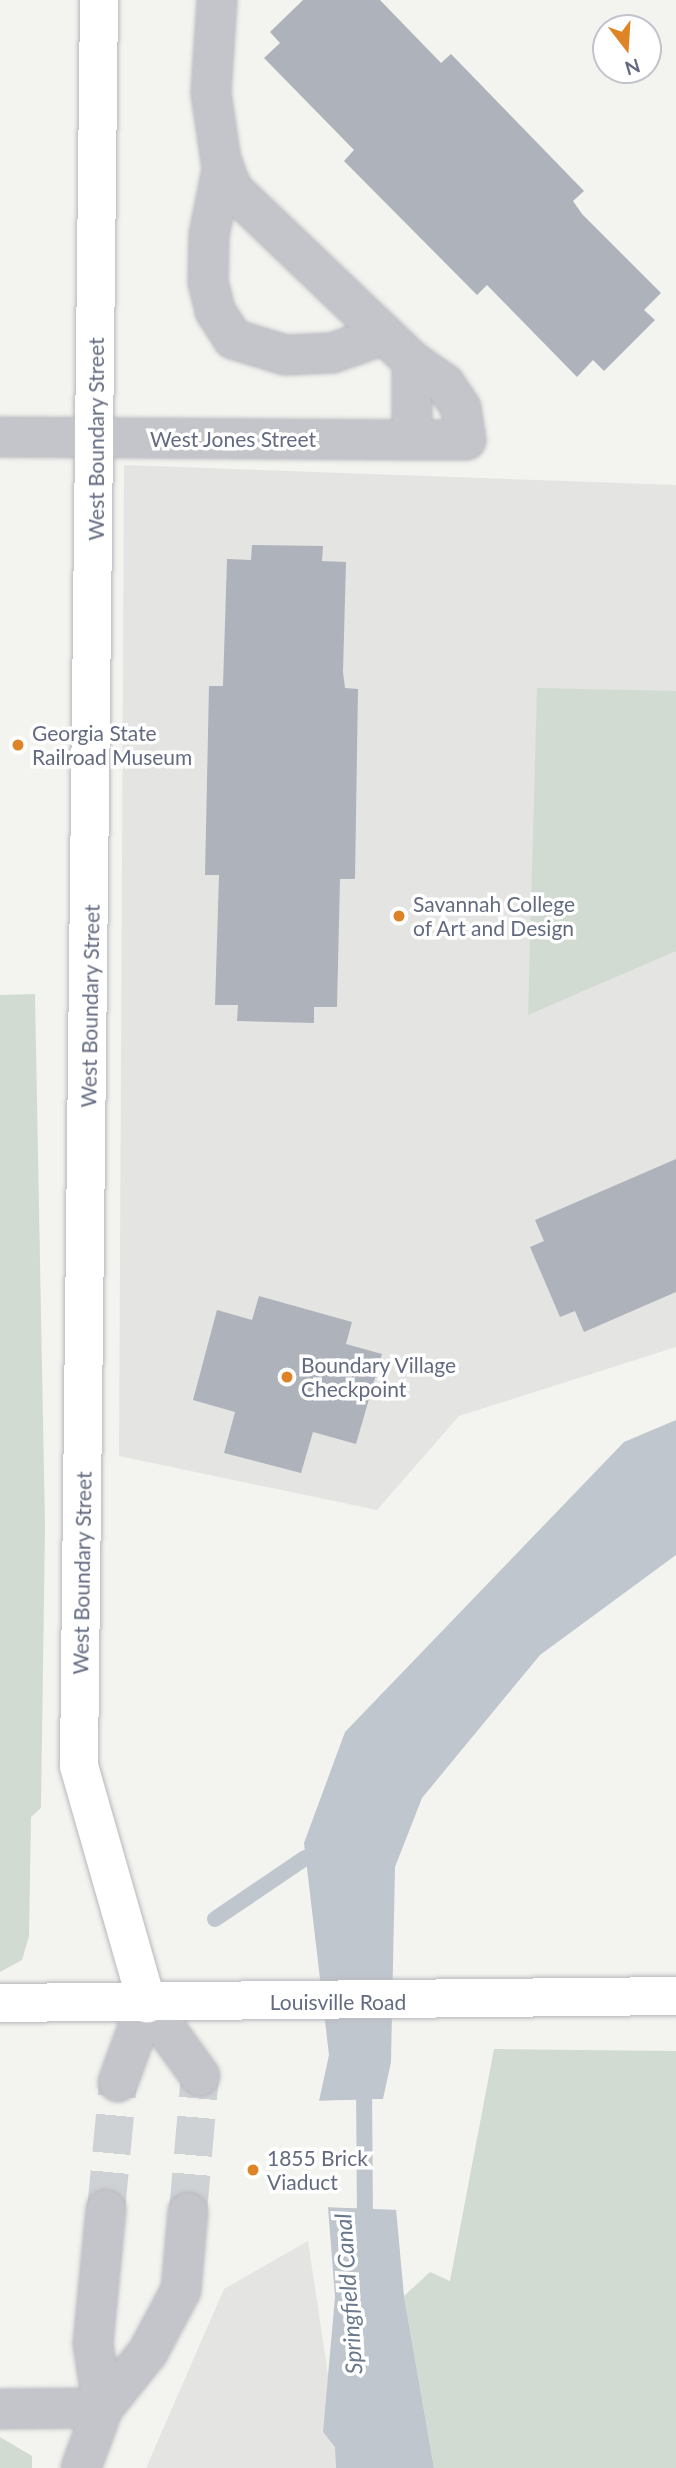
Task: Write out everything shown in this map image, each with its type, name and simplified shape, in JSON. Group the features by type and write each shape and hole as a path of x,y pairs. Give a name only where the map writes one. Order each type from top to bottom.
{"main road":[{"name":"West Boundary Street","path":"99,0 79,1766 148,2003"},
{"name":"Louisville Road","path":"0,2003 397,2002 676,1996"}],"street":[{"path":"217,0 211,93 223,165 233,190 412,361 412,440"},
{"path":"223,165 209,235 208,282 215,311 233,339 285,355 332,353 384,335"},
{"name":"West Jones Street","path":"0,438 466,440 461,408 445,384 412,361"},
{"path":"118,2081 148,2003"},
{"name":"West Boundary Street","path":"148,2003 200,2076"},
{"path":"103,2408 93,2344 106,2210"},
{"path":"81,2468 103,2408 148,2352 181,2290 188,2212"},
{"path":"0,2409 103,2408"}],"shaded area":[{"name":"Savannah College of Art and Design","path":"124,465 676,485 676,1347 459,1416 377,1510 119,1456"},
{"path":"537,688 676,691 676,951 528,1015"},
{"path":"35,994 45,1526 41,1808 31,1817 29,1936 22,1960 0,1972 0,995"},
{"path":"494,2049 676,2051 676,2468 434,2468 404,2296 430,2272 450,2281"},
{"path":"308,2241 342,2468 146,2468 224,2289"},
{"path":"0,2437 32,2456 32,2468 0,2468"}],"water":[{"path":"676,1420 676,1555 540,1655 422,1798 395,1867 391,2062 383,2099 319,2101 329,2055 304,1843 345,1732 624,1442"},
{"path":"328,2207 396,2209 404,2296 434,2468 336,2468 335,2447 323,2432 335,2297"}],"pier":[{"path":"386,2099 383,2103 315,2101"},
{"path":"329,2204 396,2206 399,2210 325,2207"}],"building":[{"path":"303,0 380,0 441,63 451,54 584,191 573,201 582,214 661,293 644,310 655,320 604,371 593,360 577,377 487,285 477,295 344,161 354,150 264,58 280,43 270,32"},
{"path":"252,545 323,546 322,561 346,562 343,672 345,688 358,689 355,879 340,879 337,1007 314,1007 314,1023 237,1021 238,1005 215,1005 219,875 205,875 209,686 223,686 227,559 251,560"},
{"path":"676,1159 676,1292 584,1332 575,1311 560,1317 530,1247 544,1241 535,1220"},
{"name":"Boundary Village Checkpoint","path":"259,1296 352,1322 346,1344 382,1354 356,1444 313,1432 301,1473 224,1453 235,1412 193,1400 217,1310 252,1320"}],"waterway":[{"path":"215,1919 305,1858"},
{"name":"Springfield Canal","path":"364,2081 365,2230"}],"tunnel":[{"path":"188,2212 200,2076"},
{"path":"106,2210 118,2082"}],"place":[{"name":"Georgia State Railroad Museum","path":"18,745"},
{"name":"Savannah College of Art and Design","path":"399,916"},
{"name":"Boundary Village Checkpoint","path":"287,1377"},
{"name":"1855 Brick Viaduct","path":"253,2170"}]}
